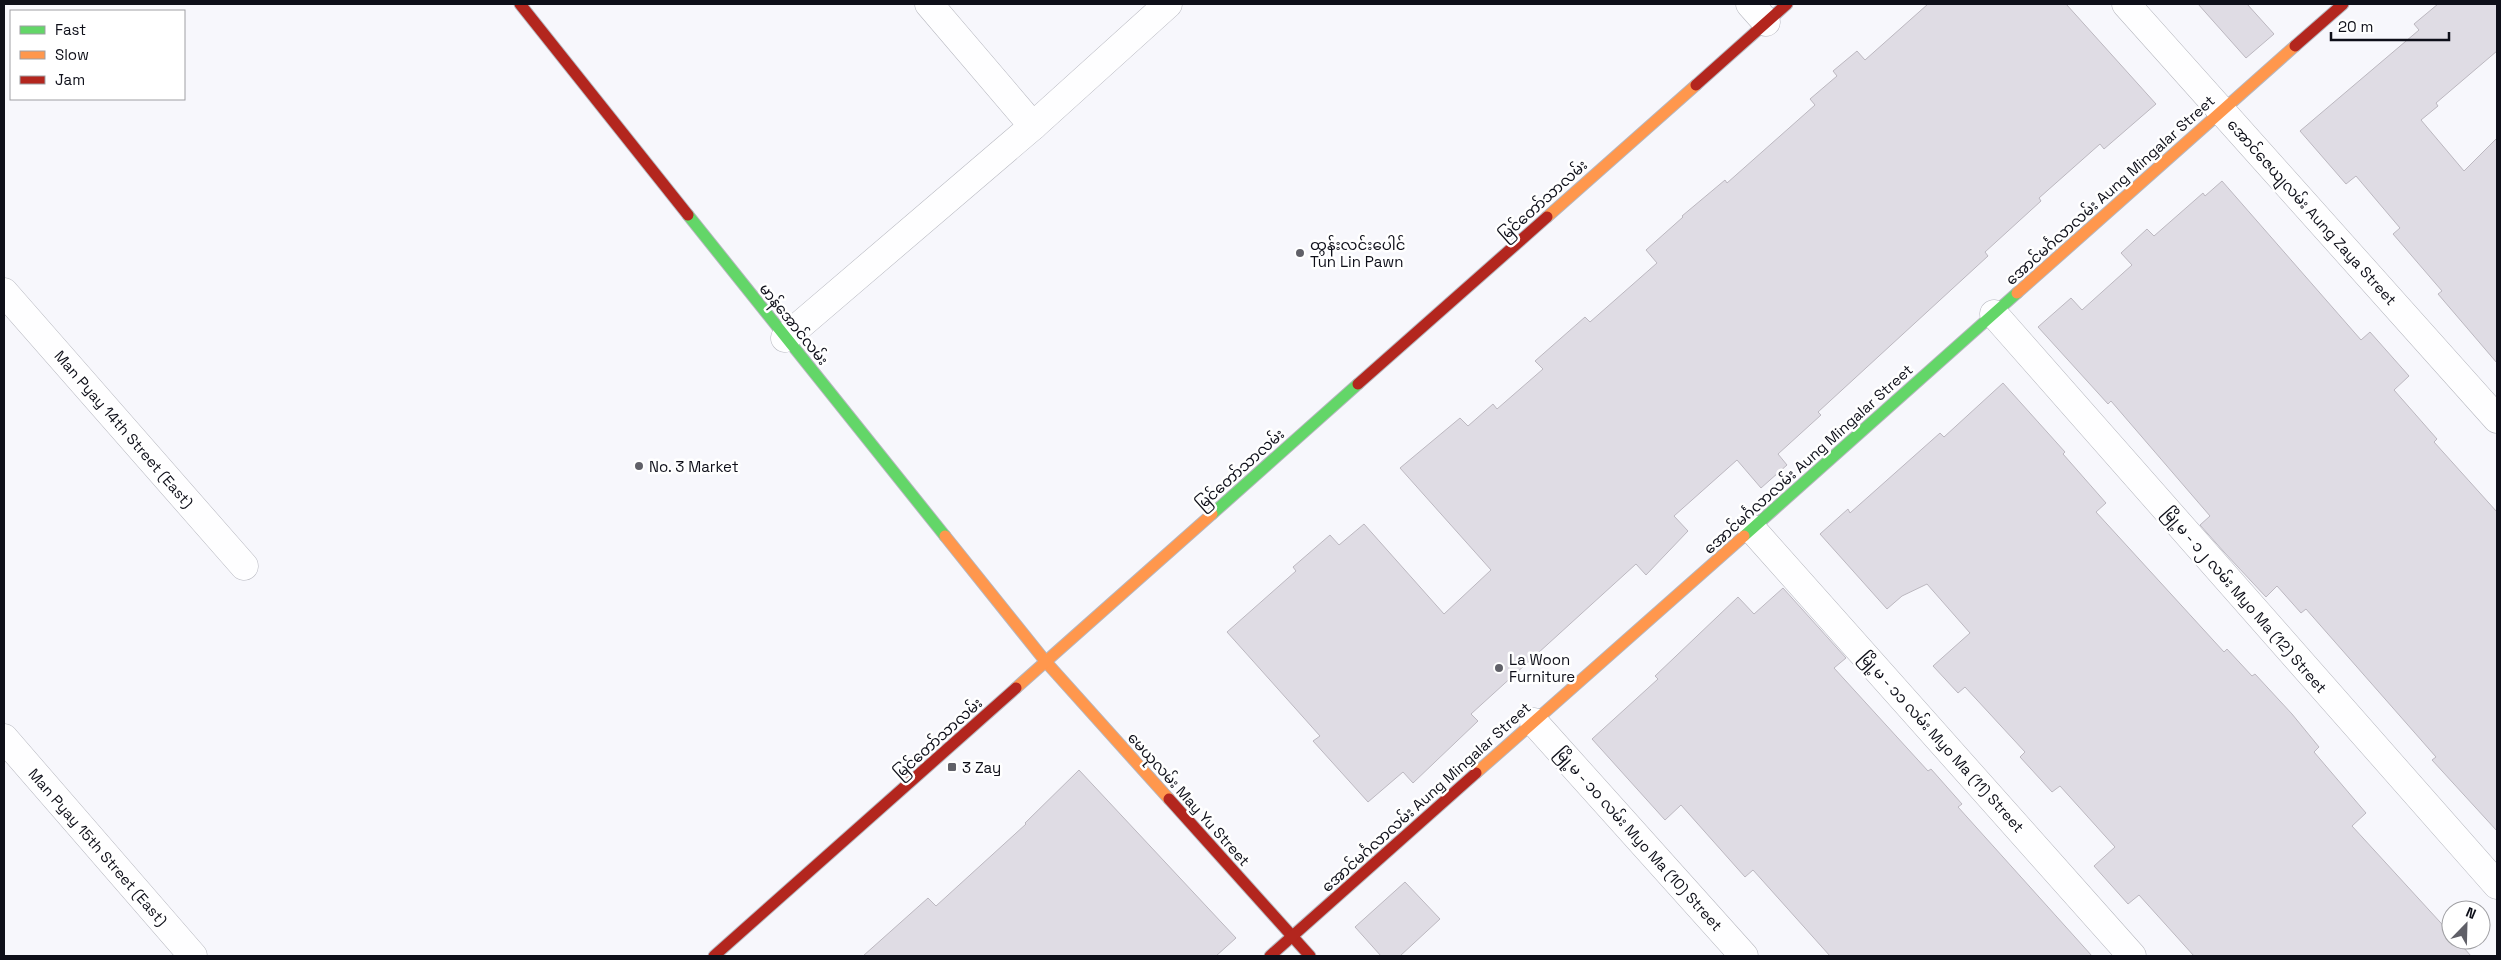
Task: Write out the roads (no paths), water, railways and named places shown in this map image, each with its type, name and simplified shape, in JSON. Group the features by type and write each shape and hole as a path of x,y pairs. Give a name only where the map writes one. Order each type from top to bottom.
{"street":[{"name":"မာန်အောင်လမ်း","path":"520,4 785,338 1046,662"},
{"path":"929,4 1033,126"},
{"path":"785,338 1033,126 1168,4"},
{"name":"မြင်တော်သာလမ်း","path":"714,956 1046,662 1758,13 1787,4"},
{"name":"အောင်ဇေယျလမ်း Aung Zaya Street","path":"2126,4 2497,419"},
{"name":"အောင်မင်္ဂလာလမ်း Aung Mingalar Street","path":"1270,956 2343,4"},
{"name":"Man Pyay 14th Street (East)","path":"4,292 244,566"},
{"name":"မြို့မ - ၁၂ လမ်း Myo Ma (12) Street","path":"1994,314 2497,885"},
{"name":"မြို့မ - ၁၁ လမ်း Myo Ma (11) Street","path":"1752,529 2132,956"},
{"name":"မေယုလမ်း May Yu Street","path":"1046,662 1310,956"},
{"name":"မြို့မ - ၁၀ လမ်း Myo Ma (10) Street","path":"1534,722 1744,956"},
{"name":"Man Pyay 15th Street (East)","path":"4,738 193,956"}],"place":[{"name":"ထွန်းလင်းပေါင် Tun Lin Pawn","path":"1300,253"},
{"name":"No. 3 Market","path":"639,466"},
{"name":"La Woon Furniture","path":"1499,668"},
{"name":"3 Zay","path":"952,767"}]}
